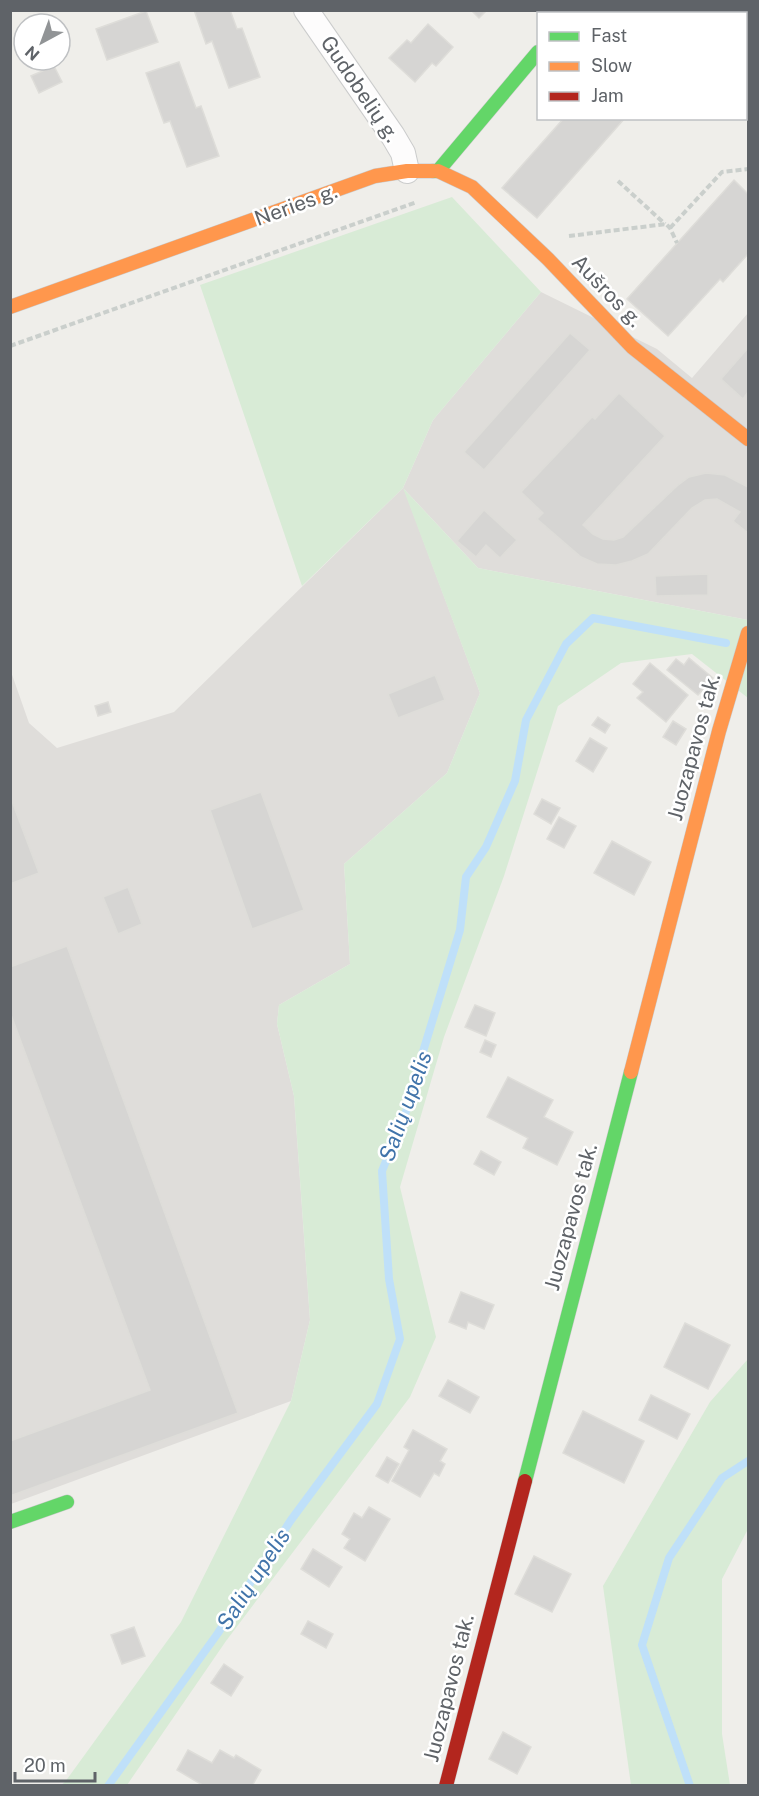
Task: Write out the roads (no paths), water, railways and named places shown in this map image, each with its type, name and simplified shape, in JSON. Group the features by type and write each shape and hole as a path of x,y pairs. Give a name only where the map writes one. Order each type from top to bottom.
{"street":[{"name":"Gudobelių g.","path":"306,10 393,136 403,153 407,171"},
{"path":"438,171 537,53"},
{"name":"Neries g.","path":"10,307 375,177 407,171 438,171"},
{"name":"Aušros g.","path":"438,171 472,187 548,259 632,347 748,439"},
{"name":"Juozapavos tak.","path":"446,1785 739,660 748,633"},
{"path":"10,1522 67,1502"}],"waterway":[{"name":"Salių upelis","path":"108,1786 218,1633 291,1520 377,1404 400,1339 389,1279 382,1171 413,1094 422,1055 460,930 466,877 486,847 515,781 526,720 566,644 593,618 726,643"},
{"path":"690,1786 642,1645 669,1558 722,1478 748,1461"}]}
